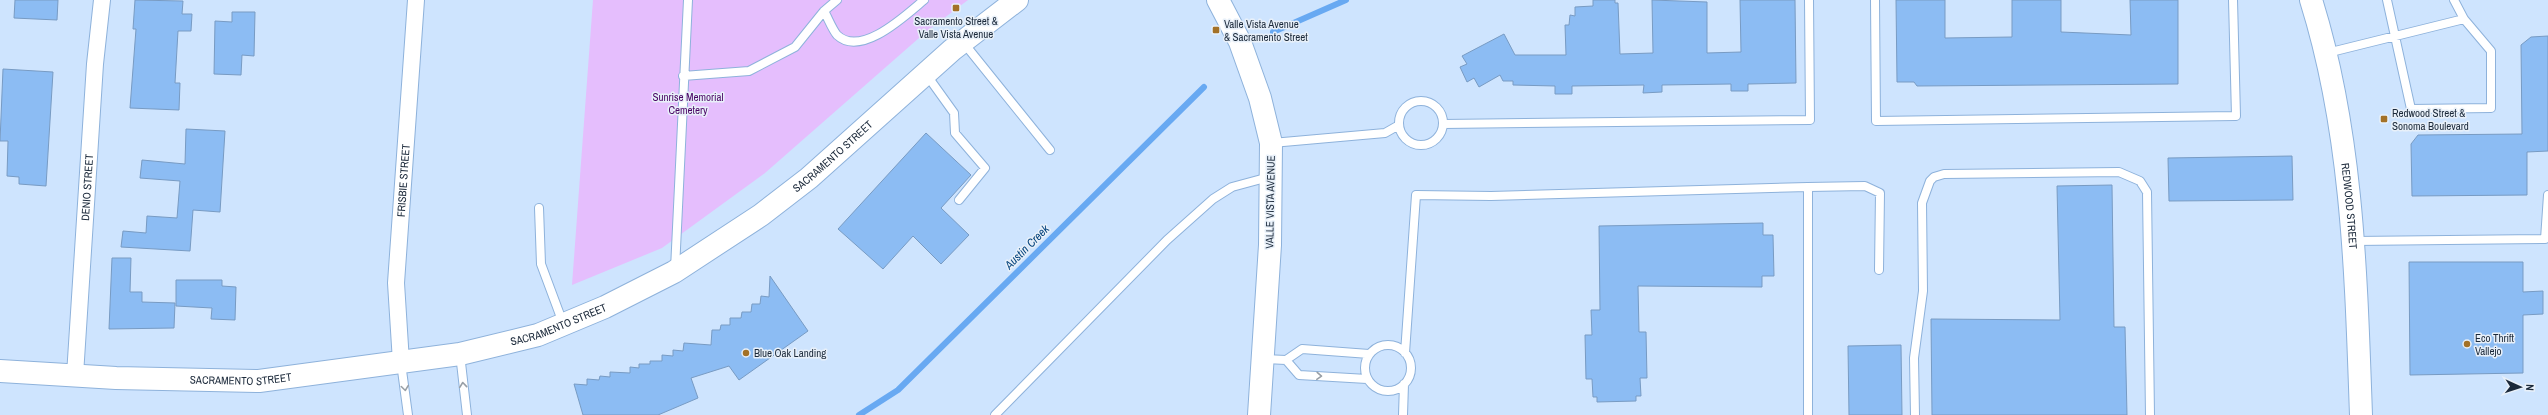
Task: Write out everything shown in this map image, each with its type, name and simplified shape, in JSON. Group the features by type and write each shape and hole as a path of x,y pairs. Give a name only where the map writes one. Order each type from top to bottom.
{"main road":[{"name":"SACRAMENTO STREET","path":"0,371 259,381 460,354 538,335 605,308 674,272 761,215 809,178 963,41 1017,0"},
{"name":"VALLE VISTA AVENUE","path":"1218,0 1240,42 1260,98 1271,143 1272,176 1259,415"},
{"name":"REDWOOD STREET","path":"2311,0 2335,96 2349,186 2361,415"}],"street":[{"name":"DENIO STREET","path":"76,375 95,64 102,0"},
{"name":"FRISBIE STREET","path":"401,362 396,283 416,0"}],"lane":[{"path":"674,272 688,0"},
{"path":"683,76 749,71 795,47 824,11 837,0"},
{"path":"824,11 838,35 855,42 878,35 924,0"},
{"path":"1444,124 1810,120 1809,0"},
{"path":"1875,0 1876,121 2236,116 2233,0"},
{"path":"2386,0 2411,108 2491,108 2491,51 2464,19 2454,0"},
{"path":"2325,54 2394,35 2464,19"},
{"path":"963,41 1050,150"},
{"path":"926,73 954,113 955,134 985,168 959,200"},
{"path":"1422,101 1436,106 1441,112 1444,124 1437,139 1425,145 1411,143 1401,133 1399,125 1400,118 1408,105 1422,101"},
{"path":"1271,143 1386,133 1399,125"},
{"path":"1915,415 1915,341 1923,291 1922,203 1930,181 1934,177 1944,174 2119,172 2140,181 2147,192 2150,415"},
{"path":"995,415 1167,240 1213,199 1232,187 1272,176"},
{"path":"1808,186 1808,415"},
{"path":"1405,353 1416,195 1491,196 1808,186 1865,186 1880,193 1879,270"},
{"path":"2353,241 2546,241 2548,194"},
{"path":"539,208 541,264 563,325"},
{"path":"1403,415 1404,384 1410,372 1409,359 1405,353 1394,346 1387,345 1374,349 1369,354 1365,366 1368,379 1372,385 1384,391 1392,391 1404,384"},
{"path":"1262,359 1286,360 1302,349 1369,354"},
{"path":"460,354 466,415"},
{"path":"1286,360 1299,375 1368,379"},
{"path":"401,362 408,415"}],"green space":[{"name":"Sunrise Memorial Cemetery","path":"593,0 968,0 927,31 765,173 662,248 572,285"}],"building":[{"path":"15,0 58,0 57,20 14,18"},
{"path":"135,0 183,1 182,14 192,14 191,31 178,31 175,83 180,83 179,110 130,108 136,29 133,29"},
{"path":"1593,0 1615,0 1615,3 1618,3 1620,54 1653,53 1652,0 1707,2 1707,53 1741,52 1740,0 1795,0 1796,83 1748,84 1748,91 1731,91 1731,84 1662,85 1662,92 1643,93 1644,85 1572,86 1572,94 1555,94 1555,86 1513,85 1513,81 1503,81 1500,75 1479,87 1474,78 1467,82 1460,67 1467,64 1462,56 1504,34 1515,55 1566,55 1565,25 1569,25 1570,15 1575,16 1575,7 1593,6"},
{"path":"1896,0 1945,0 1945,38 2012,37 2012,0 2061,0 2061,32 2131,35 2130,0 2178,0 2178,84 1917,86 1914,82 1897,82"},
{"path":"232,12 255,12 254,56 242,55 241,75 214,74 215,21 232,22"},
{"path":"2548,36 2548,151 2527,152 2527,195 2412,196 2411,144 2418,135 2522,134 2521,45 2531,37"},
{"path":"3,69 53,72 46,186 19,184 19,177 7,176 8,141 0,141"},
{"path":"186,129 225,131 220,212 193,210 190,251 121,247 123,231 146,233 147,216 177,218 180,181 140,178 142,160 185,164"},
{"path":"926,133 971,175 941,208 969,235 941,264 913,236 883,269 838,229"},
{"path":"2292,156 2293,200 2169,201 2168,158"},
{"path":"2112,185 2114,327 2125,327 2127,415 1932,415 1931,319 2060,320 2057,186"},
{"path":"1763,223 1763,235 1773,235 1774,276 1762,276 1762,287 1638,286 1639,332 1646,332 1647,378 1640,378 1641,396 1636,396 1636,401 1597,402 1597,397 1593,397 1592,379 1586,379 1585,335 1592,335 1591,310 1600,310 1599,226"},
{"path":"112,258 131,258 130,292 142,292 142,302 175,303 174,328 109,329"},
{"name":"Eco Thrift Vallejo","path":"2409,262 2523,262 2523,292 2543,291 2543,314 2523,315 2523,373 2410,375"},
{"name":"Blue Oak Landing","path":"770,276 808,331 739,380 729,366 691,378 698,398 658,415 583,415 574,384 587,385 587,379 599,380 600,376 610,377 610,372 630,373 630,367 639,368 639,364 650,364 650,361 662,361 662,355 673,356 673,350 683,351 684,343 711,345 712,330 720,330 721,325 730,325 730,318 741,318 742,312 751,312 752,304 760,304 761,296 769,297"},
{"path":"176,280 222,280 222,286 236,287 235,320 211,319 212,308 176,306"},
{"path":"1901,345 1902,415 1849,415 1848,346"}],"waterway":[{"name":"Austin Creek","path":"1273,32 1346,0"},
{"name":"Austin Creek","path":"859,415 898,390 1204,87"}],"place":[{"name":"Sacramento Street & Valle Vista Avenue","path":"956,8"},
{"name":"Valle Vista Avenue & Sacramento Street","path":"1216,30"},
{"name":"Redwood Street & Sonoma Boulevard","path":"2384,119"},
{"name":"Eco Thrift Vallejo","path":"2467,344"},
{"name":"Blue Oak Landing","path":"746,353"}]}
